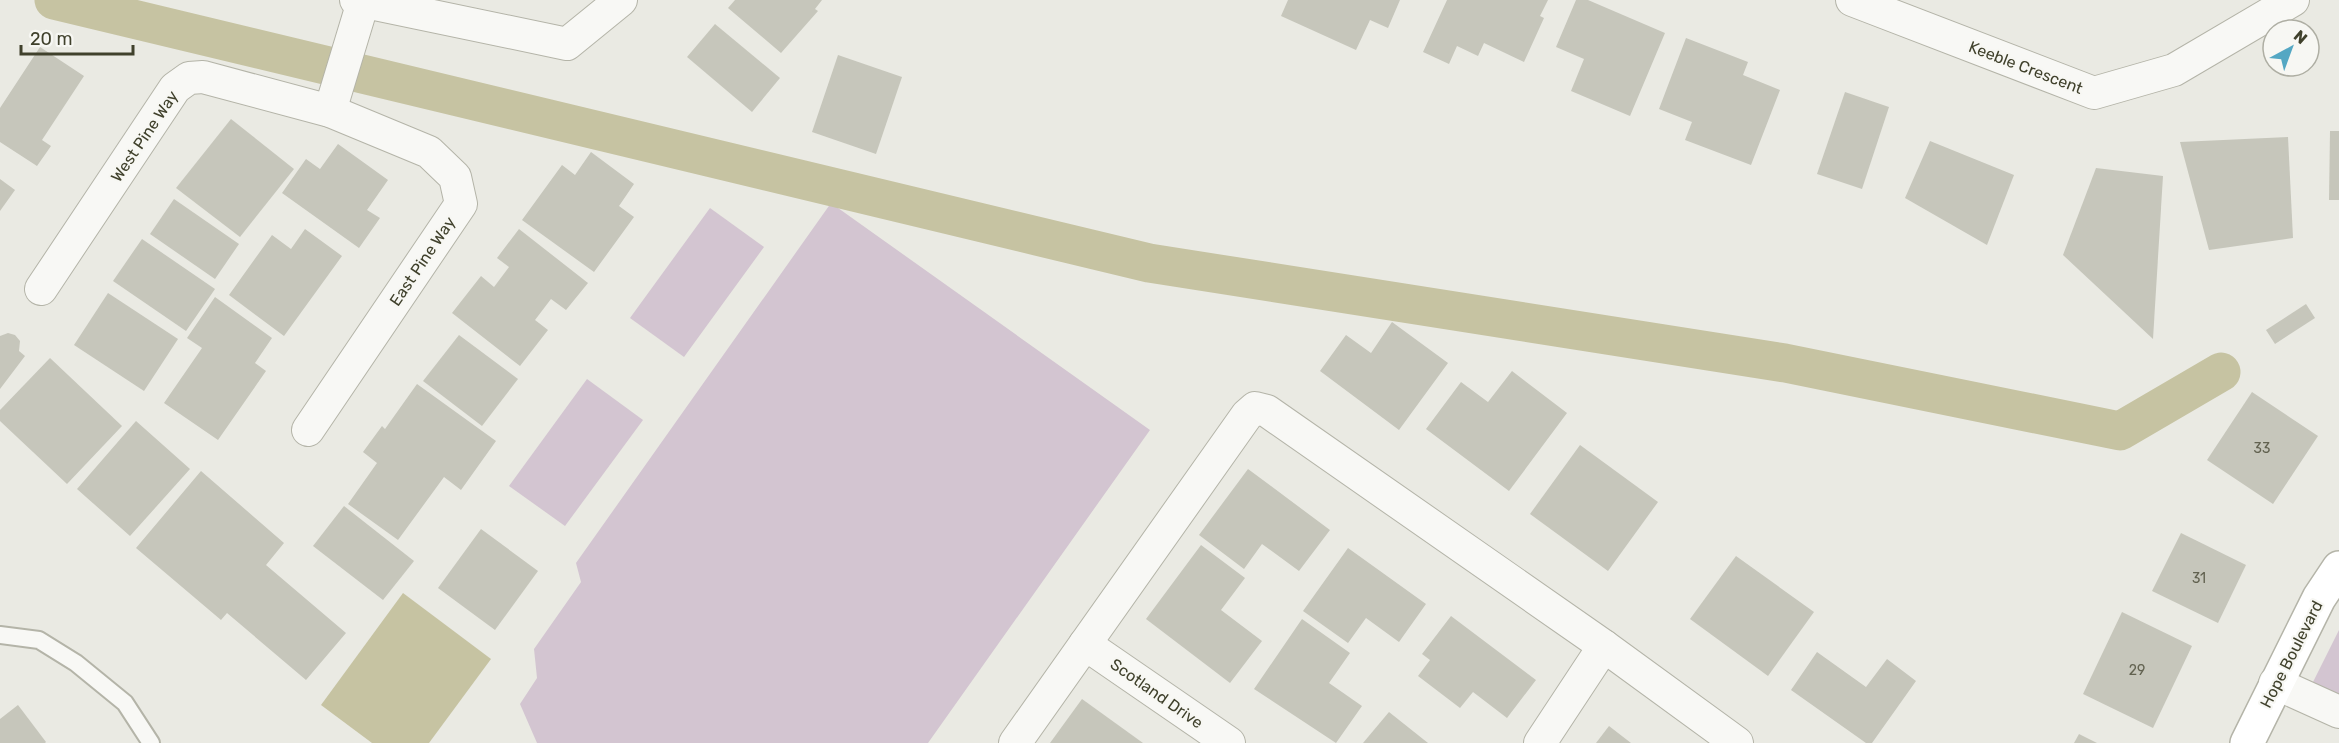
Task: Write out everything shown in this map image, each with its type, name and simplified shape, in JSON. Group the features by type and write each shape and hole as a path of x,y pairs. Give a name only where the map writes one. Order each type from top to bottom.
{"street":[{"path":"330,111 359,1 567,44 621,0"},
{"name":"Keeble Crescent","path":"1852,0 2094,93 2174,70 2293,0"},
{"name":"West Pine Way","path":"41,288 174,88 189,78 203,77 330,111"},
{"name":"East Pine Way","path":"308,430 461,204 455,177 429,152 330,111"},
{"path":"1015,743 1247,415 1255,408 1267,411 1604,646 1737,743"},
{"name":"Hope Boulevard","path":"2247,743 2319,598 2339,568"},
{"name":"Scotland Drive","path":"1085,644 1229,743"},
{"path":"1540,743 1604,646"},
{"path":"2275,683 2339,712"}],"lane":[{"path":"0,635 39,640 76,663 125,703 151,743"}],"shaded area":[{"path":"831,203 1150,430 928,743 537,743 520,704 537,678 534,649 581,582 576,563"},
{"path":"710,208 764,247 684,357 630,318"},
{"path":"587,379 643,420 565,526 509,486"},
{"path":"403,593 491,659 429,743 372,743 321,705"},
{"path":"2339,630 2339,696 2312,684"}],"building":[{"path":"735,0 822,0 815,9 818,11 781,53 728,8"},
{"path":"1288,0 1400,0 1388,28 1370,20 1356,50 1281,16"},
{"path":"1447,0 1548,0 1540,16 1544,18 1524,62 1484,43 1478,56 1457,46 1449,64 1423,52"},
{"path":"1576,0 1588,0 1665,33 1630,116 1571,91 1584,59 1556,47"},
{"path":"715,24 780,78 752,112 687,57"},
{"path":"1686,38 1748,62 1743,75 1780,90 1751,165 1685,140 1692,122 1659,109"},
{"path":"40,47 84,76 42,140 51,146 37,166 0,142 0,108"},
{"path":"838,55 902,77 876,154 812,132"},
{"path":"1845,92 1889,107 1862,189 1817,174"},
{"path":"231,119 294,169 240,237 176,188"},
{"path":"2330,131 2339,131 2339,200 2329,200"},
{"path":"2288,137 2293,238 2209,250 2180,142"},
{"path":"1930,141 2014,175 1987,245 1905,198"},
{"path":"338,144 388,180 367,210 380,218 359,248 282,193 306,159 320,169"},
{"path":"591,152 634,184 619,206 634,217 594,272 522,220 562,165 575,175"},
{"path":"2096,168 2163,176 2153,339 2063,255"},
{"path":"0,179 15,190 0,211"},
{"path":"174,199 239,244 215,279 150,234"},
{"path":"305,229 342,256 284,336 229,295 272,235 291,249"},
{"path":"519,229 588,283 566,310 551,299 535,320 548,330 520,366 452,313 481,276 494,287 509,267 497,258"},
{"path":"142,239 215,289 186,331 113,281"},
{"path":"108,293 178,339 144,391 74,345"},
{"path":"215,297 272,338 255,363 266,371 218,440 164,403 202,348 187,338"},
{"path":"2306,304 2315,318 2275,344 2266,330"},
{"path":"1392,322 1448,363 1399,430 1320,371 1346,335 1371,353"},
{"path":"8,333 15,335 20,341 19,351 25,356 0,389 0,336"},
{"path":"459,335 518,379 482,426 423,381"},
{"path":"50,358 122,426 67,484 0,421 0,410"},
{"path":"1512,371 1567,413 1509,491 1426,429 1461,382 1488,402"},
{"path":"417,384 496,441 461,490 444,477 398,540 348,504 377,463 363,452 382,426 385,429"},
{"path":"2252,392 2318,436 2273,504 2207,460"},
{"path":"136,421 190,469 130,536 77,489"},
{"path":"1580,445 1658,502 1608,571 1530,514"},
{"path":"1248,469 1330,530 1299,571 1262,544 1244,569 1199,535"},
{"path":"201,471 284,543 266,565 346,633 306,680 227,613 221,620 136,548"},
{"path":"344,506 414,561 383,600 313,546"},
{"path":"481,529 538,571 495,630 438,588"},
{"path":"2181,533 2246,565 2218,623 2152,591"},
{"path":"1201,545 1245,578 1221,610 1262,641 1230,683 1146,619"},
{"path":"1348,548 1426,604 1399,642 1366,618 1348,643 1303,611"},
{"path":"1736,556 1814,612 1768,676 1690,619"},
{"path":"2122,612 2192,646 2153,728 2083,694"},
{"path":"1451,616 1536,680 1507,718 1473,692 1460,708 1418,676 1430,660 1422,654"},
{"path":"1302,619 1350,653 1329,683 1362,706 1336,743 1254,689"},
{"path":"1817,652 1866,687 1887,659 1916,681 1872,743 1866,743 1791,690"},
{"path":"1082,699 1143,743 1050,743"},
{"path":"18,705 45,743 0,743 0,719"},
{"path":"1389,712 1428,743 1363,743"},
{"path":"1609,726 1631,743 1596,743"},
{"path":"2079,734 2097,743 2074,743"}],"waterway":[{"path":"54,0 1149,263 1785,363 2120,431 2221,372"}]}
